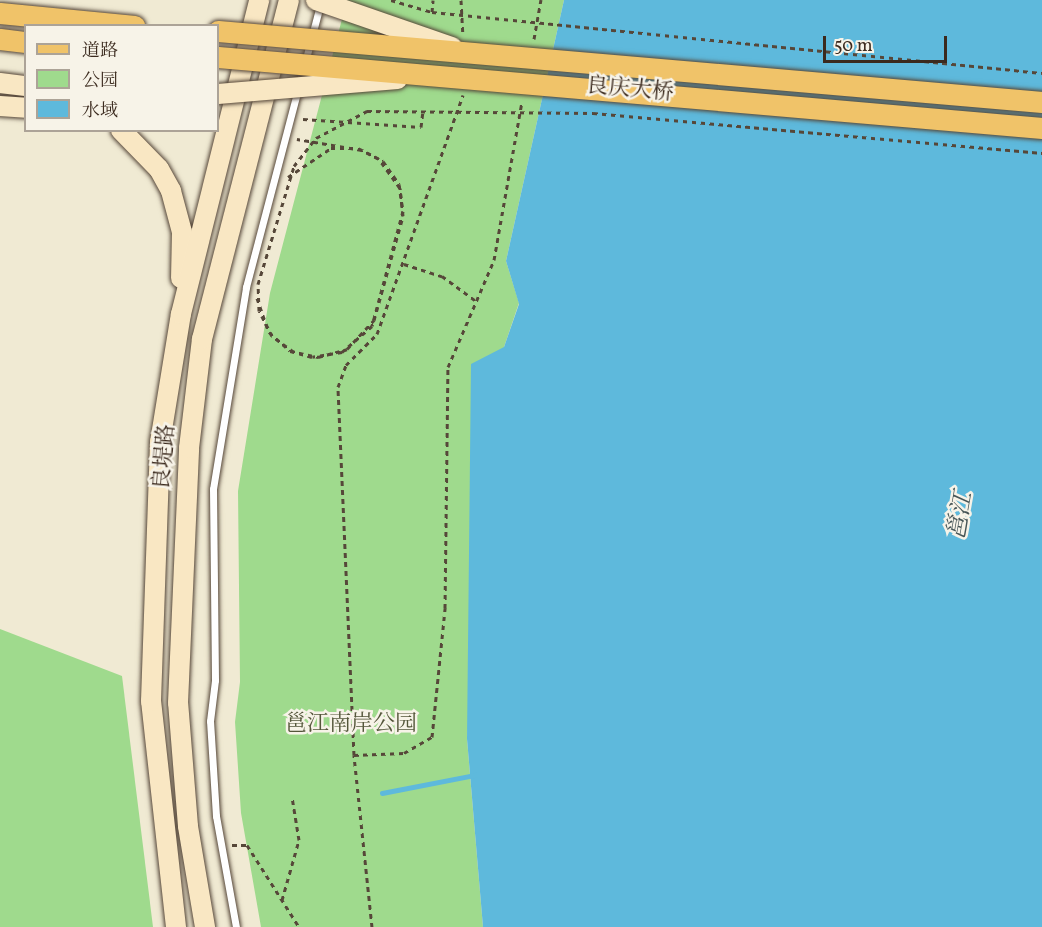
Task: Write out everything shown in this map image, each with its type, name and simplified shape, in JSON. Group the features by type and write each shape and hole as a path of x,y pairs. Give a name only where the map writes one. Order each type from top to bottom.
{"main road":[{"name":"良堤路","path":"176,927 151,700 151,572 160,442 181,314 222,129 259,0"},
{"name":"良堤路","path":"205,927 188,826 178,703 189,448 202,339 289,0"},
{"path":"316,0 460,46"},
{"path":"0,14 112,24"},
{"name":"良庆大桥","path":"219,31 460,46 1042,102"},
{"path":"0,39 24,42"},
{"name":"良庆大桥","path":"219,57 457,80 1042,128"},
{"path":"219,94 457,80"},
{"path":"0,83 24,86"},
{"path":"0,106 24,108"},
{"path":"123,132 159,168 178,211 181,314"}],"lane":[{"path":"236,927 221,844 210,721 215,669 213,489 246,287 322,0"}],"path":[{"path":"391,0 432,12 1042,73"},
{"path":"432,12 433,0"},
{"path":"460,46 461,0"},
{"path":"533,44 541,0"},
{"path":"372,927 354,755 338,387 346,365 377,334 449,143 457,80"},
{"path":"354,755 404,753 432,737 445,608 447,368 494,260 525,89"},
{"path":"297,139 308,140 319,142 330,144 340,146 351,148 362,150 372,154 391,172 402,198 403,207 403,216 378,311 374,320 369,330 363,338 355,345 347,349 338,354 328,356 318,357 307,356 299,354 291,351 282,346 275,339 269,332 264,324 258,307 257,298 257,287 278,203 283,186 286,181 289,175 298,165 314,154 331,148 340,147 349,147 358,148 367,152 375,156 383,161 395,176 402,193 403,202 403,212 402,220 376,317 372,326 366,334 359,342 351,348 342,352 332,356 322,357 312,357 302,355 294,352 285,348 278,342 272,336 266,328 262,320 259,311 257,302 257,293 258,284 281,193 284,185 287,178 304,150 310,144 316,138 349,118 389,109 593,113 1042,153"},
{"path":"292,118 422,127 423,111"},
{"path":"404,264 442,276 476,301"},
{"path":"282,900 299,840 291,797"},
{"path":"221,844 247,845 300,927"}],"green space":[{"name":"邕江南岸公园","path":"347,0 564,0 506,261 519,303 504,347 467,739 483,927 261,927 241,813 235,722 240,682 238,491 270,293"},
{"path":"0,629 122,676 153,927 0,927"}],"water":[{"name":"邕江","path":"564,0 1042,0 1042,927 483,927 467,739 471,364 504,347 519,304 506,261"}],"waterway":[{"path":"382,793 475,775"}]}
